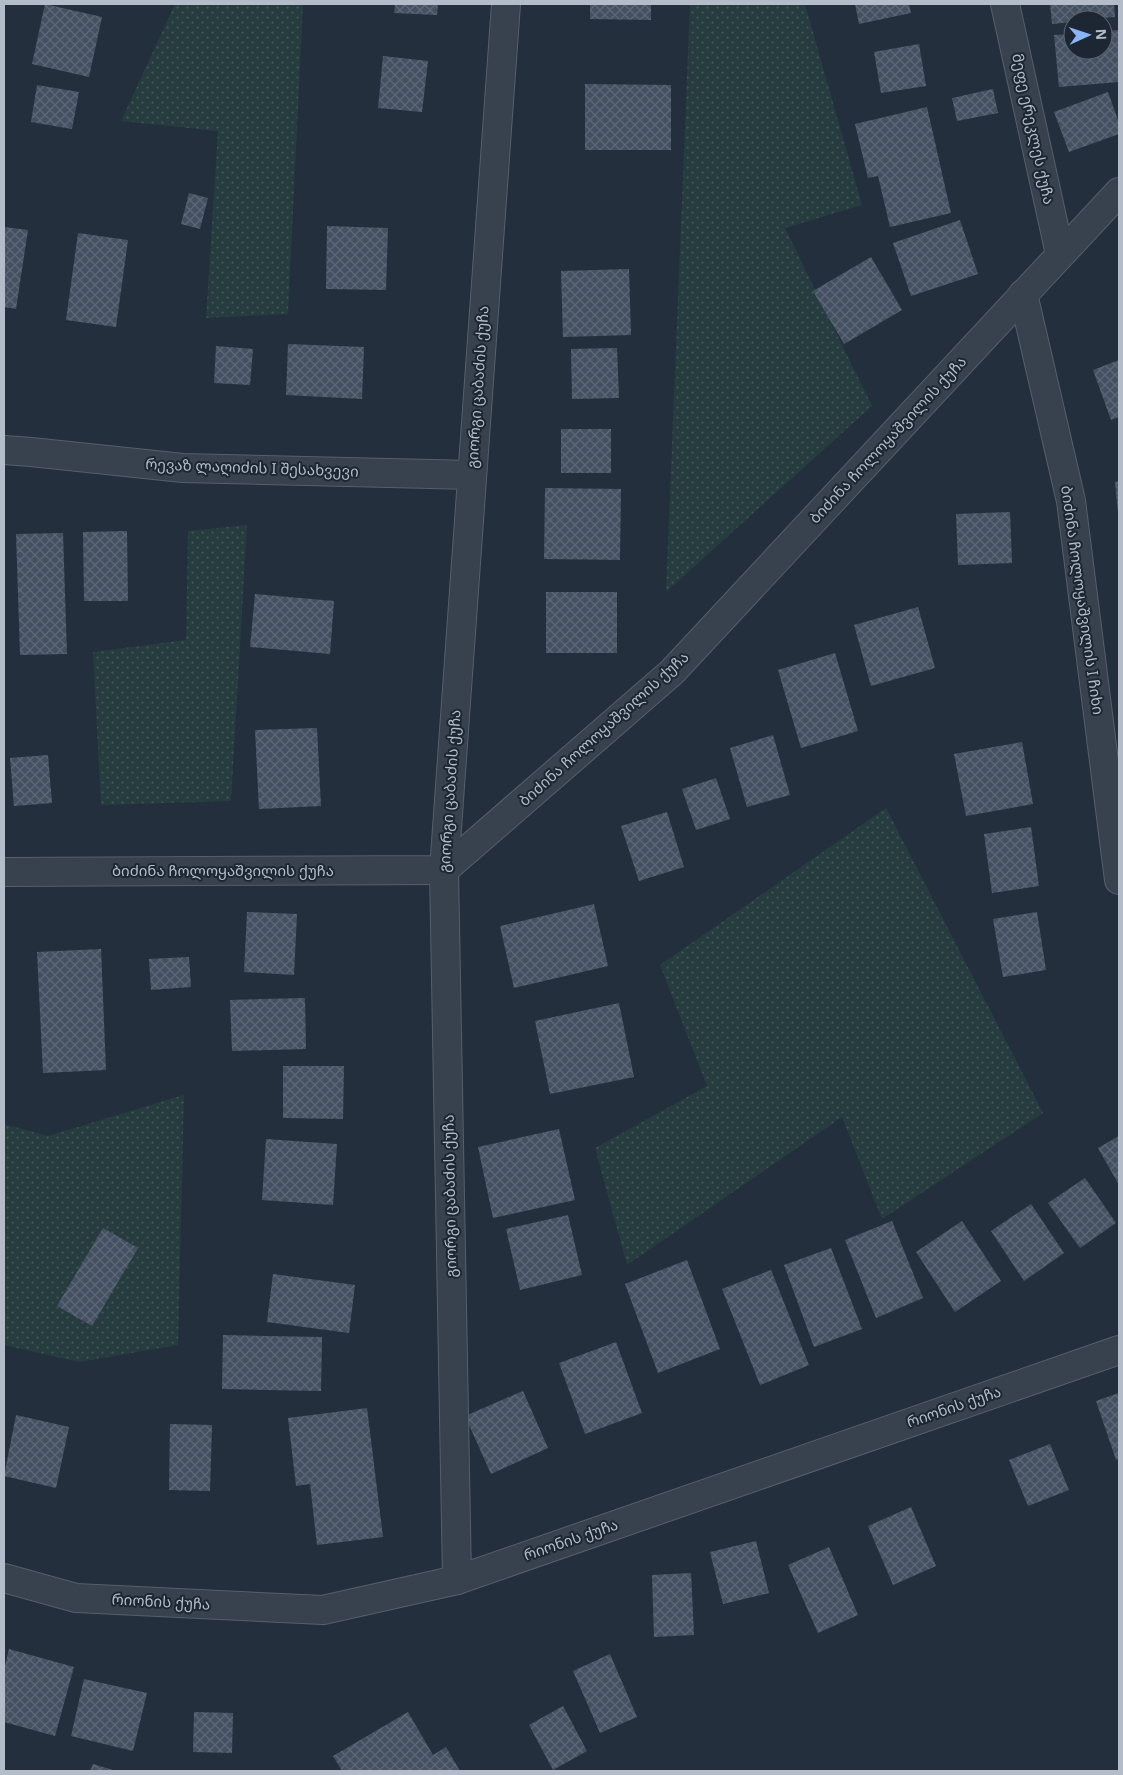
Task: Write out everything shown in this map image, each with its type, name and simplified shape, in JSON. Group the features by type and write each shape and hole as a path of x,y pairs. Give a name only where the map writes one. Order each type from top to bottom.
{"street":[{"name":"გიორგი ცაბაძის ქუჩა","path":"457,1580 444,870 506,4"},
{"name":"მეფე ერეკლეს ქუჩა","path":"1005,4 1060,254"},
{"name":"ბიძინა ჩოლოყაშვილის ქუჩა","path":"4,872 444,870 672,672 1119,192"},
{"name":"ბიძინა ჩოლოყაშვილის I ჩიხი","path":"1023,294 1071,501 1119,880"},
{"name":"რევაზ ლაღიძის I შესახვევი","path":"4,450 183,468 472,475"},
{"name":"რიონის ქუჩა","path":"4,1578 76,1598 324,1610 457,1580 1119,1350"}],"green space":[{"path":"175,4 303,4 288,314 206,318 218,131 121,121"},
{"path":"690,4 805,4 862,205 785,228 872,406 666,592"},
{"path":"247,525 231,801 101,805 93,652 186,640 188,531"},
{"path":"886,808 1043,1113 882,1219 842,1117 627,1265 595,1148 707,1086 660,965"},
{"path":"184,1095 178,1345 79,1362 4,1345 4,1124 48,1136"}],"building":[{"path":"45,4 102,17 89,77 32,64"},
{"path":"395,4 438,4 437,15 394,13"},
{"path":"590,4 651,4 651,20 590,19"},
{"path":"855,4 909,4 911,13 859,24"},
{"path":"1050,4 1114,4 1115,17 1113,17 1113,10 1063,10 1063,23 1052,24"},
{"path":"1113,30 1119,30 1119,82 1059,87 1054,35 1063,35 1063,60 1113,60"},
{"path":"919,44 926,86 881,93 874,52"},
{"path":"383,56 428,61 422,112 378,108"},
{"path":"585,84 671,85 671,150 585,150"},
{"path":"37,85 79,92 72,129 31,122"},
{"path":"993,89 998,113 957,121 952,98"},
{"path":"1108,92 1119,123 1119,134 1069,152 1054,112"},
{"path":"927,107 951,213 890,227 878,176 868,178 855,124"},
{"path":"189,193 208,198 200,229 181,224"},
{"path":"960,220 978,274 911,296 893,243"},
{"path":"327,226 388,228 386,290 326,289"},
{"path":"4,227 28,230 16,309 4,307"},
{"path":"78,233 128,240 116,327 66,320"},
{"path":"871,257 902,310 844,344 813,291"},
{"path":"629,269 631,335 563,337 561,271"},
{"path":"288,344 364,347 362,399 286,395"},
{"path":"216,346 253,349 250,385 214,383"},
{"path":"617,348 619,398 572,399 571,349"},
{"path":"1119,360 1119,417 1111,420 1093,370"},
{"path":"561,429 611,429 611,473 561,473"},
{"path":"1119,481 1119,513 1118,513 1115,482"},
{"path":"545,488 621,489 620,560 544,559"},
{"path":"1010,512 1012,563 958,565 956,514"},
{"path":"127,531 128,601 84,601 83,532"},
{"path":"63,533 67,654 20,655 16,534"},
{"path":"546,592 617,592 617,653 546,653"},
{"path":"255,594 334,601 330,654 250,647"},
{"path":"918,607 935,668 871,686 854,625"},
{"path":"835,653 858,731 801,748 778,670"},
{"path":"317,728 321,806 259,809 255,730"},
{"path":"773,735 790,795 747,807 730,748"},
{"path":"1022,742 1033,804 966,816 954,754"},
{"path":"48,755 52,803 14,806 10,758"},
{"path":"716,778 730,819 696,830 682,789"},
{"path":"667,812 684,867 639,881 621,826"},
{"path":"1031,827 1039,886 992,893 984,834"},
{"path":"594,904 608,966 514,988 500,926"},
{"path":"247,912 297,914 294,975 244,972"},
{"path":"1037,912 1046,970 1003,977 993,919"},
{"path":"101,949 106,1070 43,1073 37,952"},
{"path":"189,957 191,987 151,990 149,959"},
{"path":"305,998 306,1049 232,1051 230,1000"},
{"path":"619,1003 634,1077 550,1094 535,1021"},
{"path":"283,1066 344,1066 343,1119 283,1118"},
{"path":"559,1129 575,1200 493,1218 478,1147"},
{"path":"1119,1136 1119,1185 1098,1148"},
{"path":"266,1139 337,1144 333,1205 262,1200"},
{"path":"1085,1178 1116,1223 1080,1248 1048,1203"},
{"path":"1031,1204 1064,1253 1024,1281 991,1231"},
{"path":"568,1215 582,1275 520,1290 506,1229"},
{"path":"892,1221 923,1298 876,1318 845,1240"},
{"path":"962,1221 1001,1281 955,1312 916,1252"},
{"path":"103,1228 138,1248 92,1326 57,1306"},
{"path":"831,1248 862,1329 814,1347 784,1265"},
{"path":"687,1260 720,1349 658,1373 625,1284"},
{"path":"771,1270 809,1365 760,1385 722,1289"},
{"path":"273,1274 355,1285 349,1333 267,1322"},
{"path":"223,1335 322,1337 321,1391 222,1389"},
{"path":"616,1342 642,1413 585,1434 559,1363"},
{"path":"523,1391 548,1448 491,1474 465,1416"},
{"path":"1119,1393 1119,1459 1116,1460 1096,1401"},
{"path":"367,1408 383,1537 317,1545 310,1484 296,1486 288,1418"},
{"path":"16,1415 69,1427 56,1488 4,1476"},
{"path":"170,1424 212,1425 210,1491 169,1490"},
{"path":"1050,1444 1069,1490 1028,1506 1009,1460"},
{"path":"911,1507 936,1566 893,1585 868,1526"},
{"path":"756,1541 769,1593 723,1604 710,1552"},
{"path":"829,1547 858,1615 818,1633 788,1565"},
{"path":"691,1573 694,1635 654,1637 652,1575"},
{"path":"9,1649 74,1667 55,1736 4,1722 4,1670"},
{"path":"610,1654 637,1717 600,1733 573,1671"},
{"path":"84,1679 147,1693 133,1751 71,1736"},
{"path":"563,1706 587,1751 553,1770 529,1725"},
{"path":"194,1712 233,1713 232,1753 193,1752"},
{"path":"408,1712 433,1755 446,1747 460,1771 342,1771 333,1756"},
{"path":"93,1764 116,1771 90,1771"}]}
